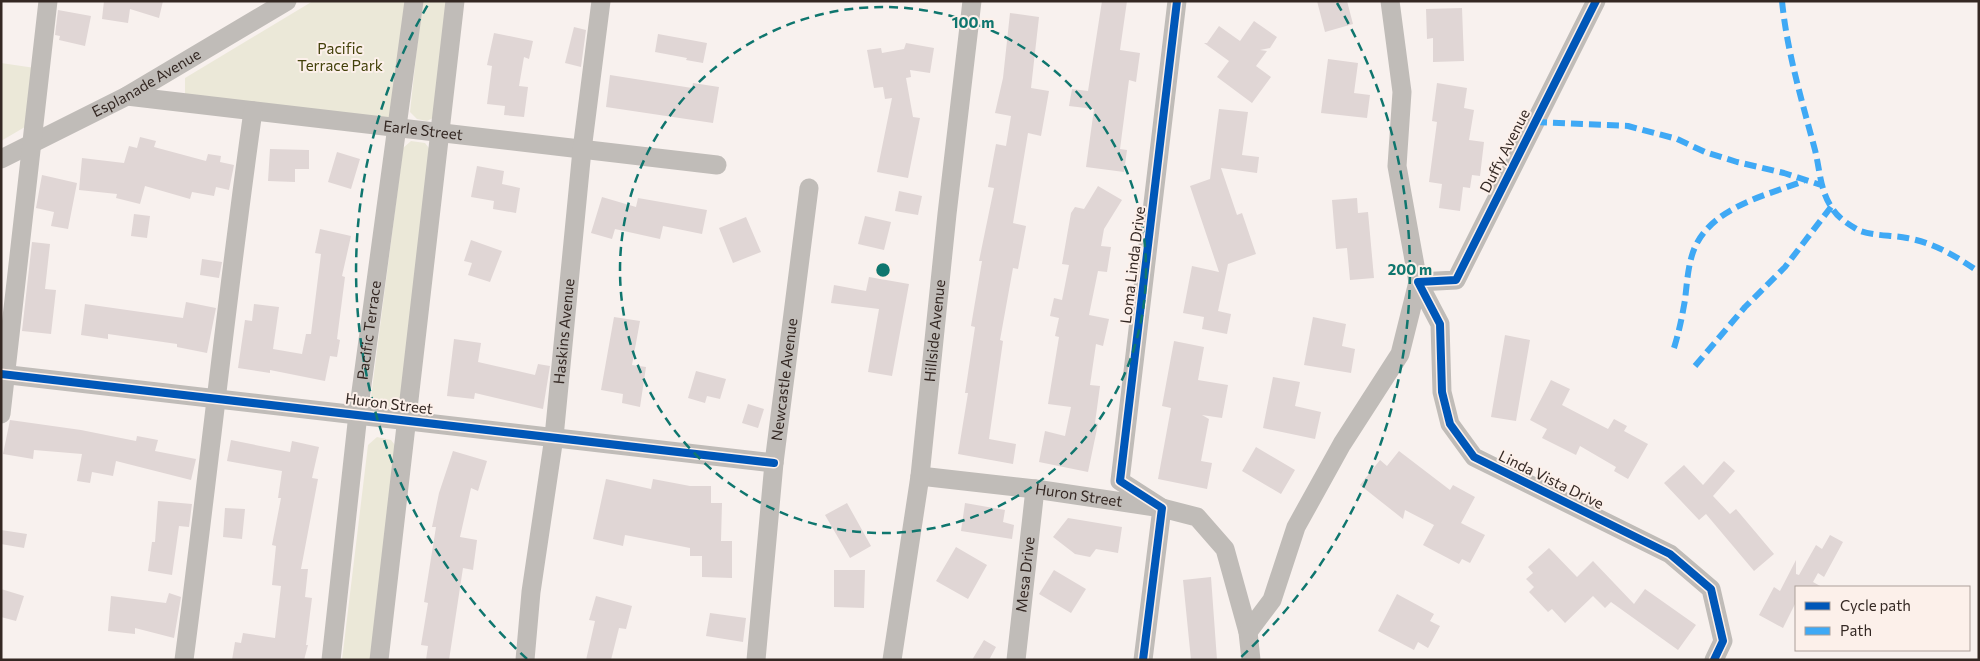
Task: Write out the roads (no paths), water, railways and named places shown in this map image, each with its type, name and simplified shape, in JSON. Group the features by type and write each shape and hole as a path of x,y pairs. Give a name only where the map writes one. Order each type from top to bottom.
{"street":[{"path":"1,414 4,374 48,1"},
{"name":"Esplanade Avenue","path":"1,159 128,96 287,1"},
{"name":"Pacific Terrace","path":"331,660 358,414 414,1"},
{"path":"380,660 438,132 455,1"},
{"name":"Haskins Avenue","path":"525,660 531,592 554,437 582,150 602,1"},
{"name":"Hillside Avenue","path":"892,660 920,476 947,214 972,1"},
{"name":"Loma Linda Drive","path":"1162,508 1120,481 1177,1"},
{"path":"1251,660 1248,632 1272,600 1301,519 1342,444 1400,354 1418,282 1397,166 1402,92 1390,1"},
{"name":"Duffy Avenue","path":"1418,282 1456,280 1596,1"},
{"name":"Earle Street","path":"128,96 718,165"},
{"path":"184,660 218,397 232,258 252,111"},
{"name":"Newcastle Avenue","path":"756,660 774,463 809,188"},
{"name":"Linda Vista Drive","path":"1418,282 1440,324 1442,392 1450,424 1474,457 1670,554 1711,589 1723,641 1714,660"},
{"name":"Huron Street","path":"4,374 218,397 774,463"},
{"name":"Huron Street","path":"920,476 1035,489 1162,508 1197,517 1225,549 1248,632"},
{"name":"Mesa Drive","path":"1016,660 1035,489"},
{"path":"1143,660 1162,508"}],"park label":[{"name":"Pacific Terrace Park","path":"340,58"}]}
